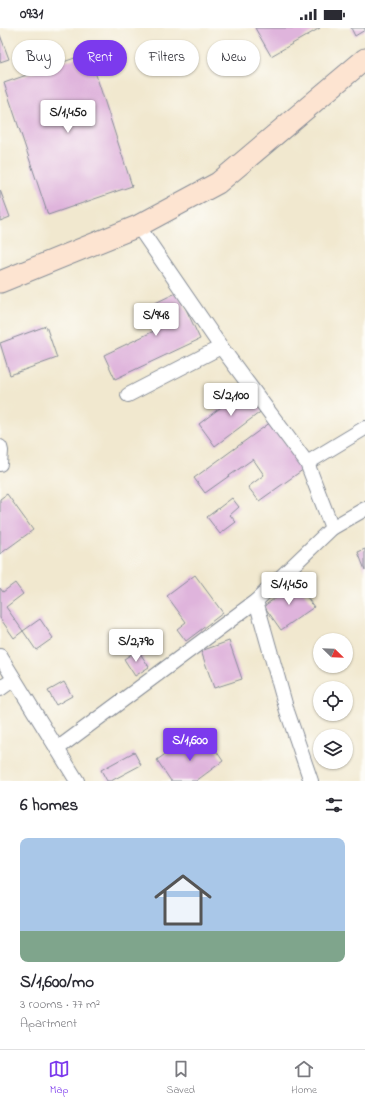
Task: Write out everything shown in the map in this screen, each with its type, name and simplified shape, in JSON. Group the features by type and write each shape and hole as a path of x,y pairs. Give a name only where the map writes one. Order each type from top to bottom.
{"main road":[{"path":"0,282 138,226 218,183 365,59"}],"street":[{"path":"138,226 221,347 308,463 332,528"},
{"path":"128,395 221,347"},
{"path":"308,463 365,428"},
{"path":"0,447 0,464"},
{"path":"57,749 256,601 332,528 365,509"},
{"path":"256,601 288,712 311,781"},
{"path":"0,656 77,781"},
{"path":"0,688 14,679"}],"building":[{"path":"255,28 320,28 271,56"},
{"path":"351,28 365,28 365,30 355,36"},
{"path":"0,35 9,59 0,62"},
{"path":"73,59 73,76 96,76 132,186 48,215 4,83 24,76 65,76 65,61"},
{"path":"0,190 10,217 0,221"},
{"path":"178,292 200,339 115,379 104,355 154,331 143,309"},
{"path":"46,326 57,358 10,375 0,343"},
{"path":"246,388 263,410 215,446 199,424"},
{"path":"271,422 304,469 259,501 248,487 264,475 253,459 205,493 194,478"},
{"path":"7,494 33,530 0,554 0,499"},
{"path":"232,498 239,507 230,515 236,522 220,534 207,517"},
{"path":"365,549 365,570 358,552"},
{"path":"195,575 223,613 186,641 177,629 186,622 167,596"},
{"path":"15,583 23,594 6,607 23,631 14,638 0,618 0,588 3,592"},
{"path":"297,583 314,607 281,630 264,606"},
{"path":"40,619 53,638 36,650 23,631"},
{"path":"229,641 242,679 214,688 201,651"},
{"path":"138,650 149,667 135,676 124,659"},
{"path":"64,682 72,696 56,705 48,691"},
{"path":"208,739 223,761 196,781 171,781 157,760 182,742 190,752"},
{"path":"134,752 141,765 111,781 107,781 101,770"}]}
